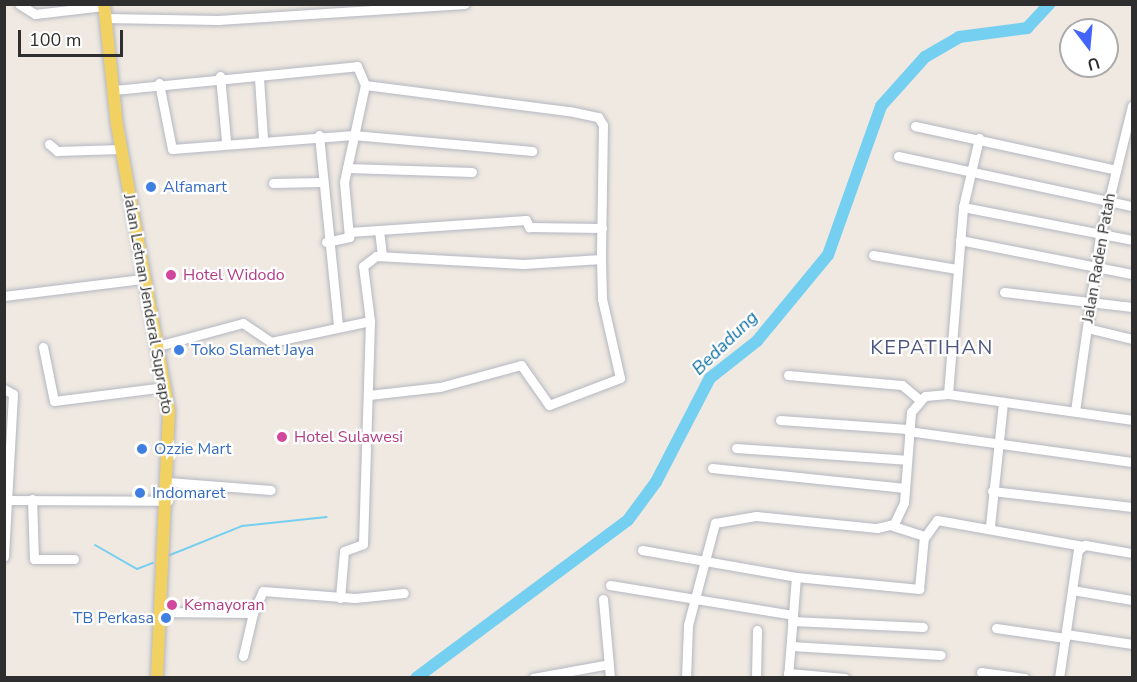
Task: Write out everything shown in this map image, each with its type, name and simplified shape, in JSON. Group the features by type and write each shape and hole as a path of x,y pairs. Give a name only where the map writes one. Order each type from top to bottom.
{"main road":[{"name":"Jalan Letnan Jenderal Suprapto","path":"105,9 121,149 142,279 165,387 168,501 157,678"}],"street":[{"path":"19,4 35,14 105,9 218,20 464,4"},
{"path":"114,90 220,76 259,78 357,66 365,85 347,168 349,232 346,240 326,242"},
{"path":"220,76 226,141"},
{"path":"259,78 263,138"},
{"path":"159,83 169,147 263,138 353,135 532,151"},
{"path":"365,85 598,117 603,125 602,299 620,378 549,405 521,365 441,387 369,395"},
{"name":"Jalan Raden Patah","path":"1075,411 1100,236 1132,106"},
{"path":"915,126 980,138 1116,170"},
{"path":"320,135 326,242 338,327"},
{"path":"948,394 963,207 980,138"},
{"path":"49,144 57,151 121,149"},
{"path":"898,156 1132,206"},
{"path":"347,168 472,172"},
{"path":"273,183 321,182"},
{"path":"963,207 1100,236 1132,240"},
{"path":"349,232 526,220 529,227 602,228"},
{"path":"380,230 382,255"},
{"path":"960,240 1132,274"},
{"path":"340,598 344,551 363,544 369,395 369,321 363,266 369,258 382,255 523,264 601,258"},
{"path":"873,255 957,269"},
{"path":"4,296 142,279"},
{"path":"1004,292 1132,307"},
{"path":"158,346 243,323 271,342 369,321"},
{"path":"1087,328 1132,339"},
{"path":"43,347 54,401 165,387"},
{"path":"788,375 902,385 920,400"},
{"path":"4,389 13,394 5,500 4,557"},
{"path":"920,400 948,394 1132,420"},
{"path":"890,525 902,512 908,430 920,400"},
{"path":"990,526 1003,402"},
{"path":"780,420 908,430 998,446 1132,462"},
{"path":"736,448 906,460"},
{"path":"712,468 905,488"},
{"path":"168,482 271,490"},
{"path":"992,490 1067,497 1132,507"},
{"path":"32,499 34,559 74,559"},
{"path":"5,500 168,501"},
{"path":"686,678 694,601 702,561 715,523 731,516 890,525 924,538"},
{"path":"642,550 796,577 919,589 924,538 937,520 990,526 1083,546 1132,553"},
{"path":"1059,678 1072,590 1083,546"},
{"path":"796,577 788,675 845,678"},
{"path":"610,585 793,618 922,627"},
{"path":"1072,590 1132,600"},
{"path":"243,656 253,613 263,591 340,598 404,593"},
{"path":"603,599 610,678"},
{"path":"162,612 253,613"},
{"path":"996,628 1132,644"},
{"path":"756,630 756,678"},
{"path":"790,646 941,655"},
{"path":"533,678 609,664"},
{"path":"981,672 1025,678"}],"waterway":[{"name":"Bedadung","path":"416,678 628,520 656,482 710,378 757,341 828,255 881,106 925,57 959,37 1027,28 1049,4"},
{"path":"170,555 242,526 327,517"},
{"path":"95,545 137,569 153,563"}],"place":[{"name":"Alfamart","path":"151,187"},
{"name":"Hotel Widodo","path":"171,275"},
{"name":"Toko Slamet Jaya","path":"179,350"},
{"name":"Hotel Sulawesi","path":"282,437"},
{"name":"Ozzie Mart","path":"142,449"},
{"name":"Indomaret","path":"140,493"},
{"name":"Kemayoran","path":"172,605"},
{"name":"TB Perkasa","path":"166,618"}],"district":[{"name":"KEPATIHAN","path":"932,347"}]}
